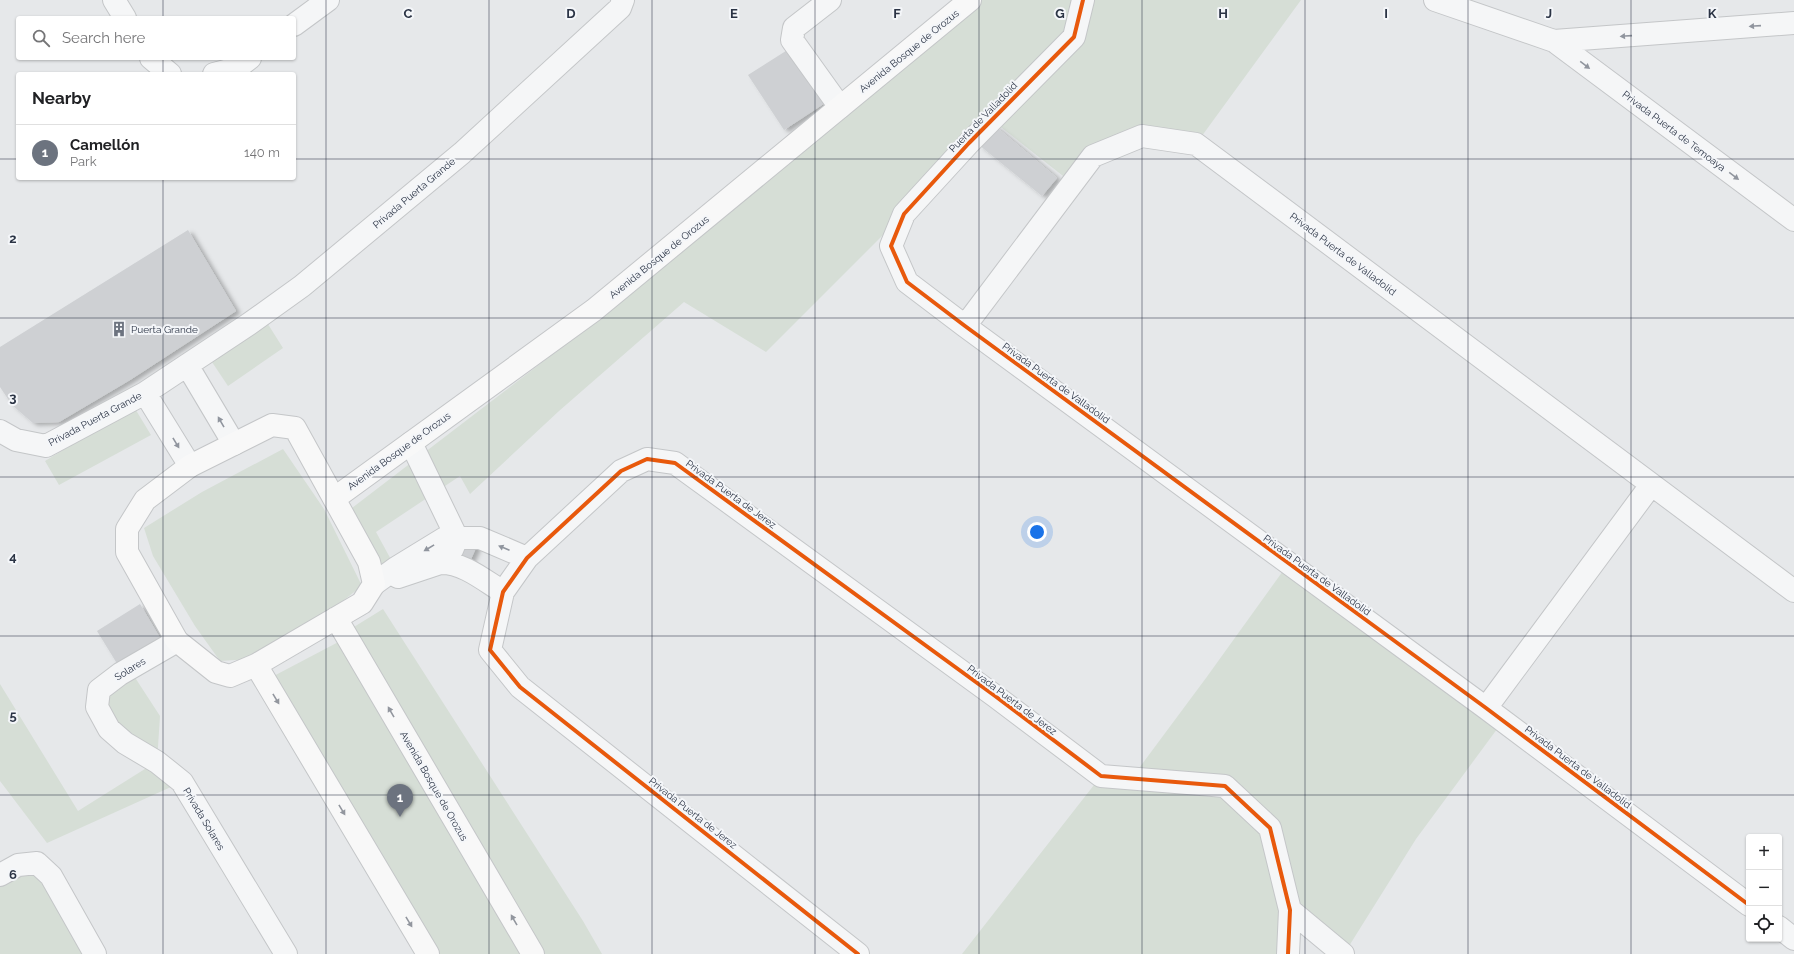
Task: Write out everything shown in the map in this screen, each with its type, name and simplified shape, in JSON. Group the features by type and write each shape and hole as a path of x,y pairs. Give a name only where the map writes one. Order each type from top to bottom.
{"street":[{"path":"114,0 124,16"},
{"path":"296,24 328,0"},
{"name":"Privada Puerta Grande","path":"0,431 16,440 46,446 145,392 302,286 462,153 620,8 623,0"},
{"path":"830,0 794,28 792,40 840,107"},
{"name":"Avenida Bosque de Orozus","path":"335,498 594,310 970,0"},
{"name":"Puerta de Valladolid","path":"891,246 904,214 969,143 1074,37 1083,0"},
{"name":"Privada Puerta de Temoaya","path":"1435,0 1554,41 1794,220"},
{"name":"Privada Puerta de Temoaya","path":"1554,41 1794,22"},
{"path":"153,60 168,72"},
{"path":"221,72 236,68 247,60"},
{"name":"Privada Puerta de Valladolid","path":"965,326 1093,156 1142,136 1196,144 1794,591"},
{"name":"Privada Puerta de Valladolid","path":"891,246 908,282 965,326 1486,708 1746,903"},
{"path":"187,365 234,444"},
{"name":"Privada Puerta Grande","path":"145,392 190,466"},
{"path":"374,584 369,562 295,428 272,425 190,466 145,500 127,529 127,552 177,641 216,672 230,676 256,665 362,603 374,584 396,568 446,538 480,538 527,558"},
{"path":"411,443 457,538 447,562"},
{"name":"Privada Puerta de Jerez","path":"858,954 520,686 490,650 503,592 527,558 621,470 647,459 675,462 995,696 1101,776 1225,786 1270,828 1290,910 1288,954"},
{"path":"1486,708 1651,485"},
{"path":"374,584 447,562 467,570 503,592"},
{"name":"Avenida Bosque de Orozus","path":"336,618 533,954"},
{"name":"Solares","path":"97,707 100,690 120,674 177,641"},
{"path":"256,665 428,954"},
{"name":"Privada Solares","path":"97,707 109,729 126,743 157,762 182,782 286,954"},
{"path":"0,875 18,865 37,863 51,876 95,954"},
{"path":"1290,910 1343,954"},
{"path":"1782,930 1794,939"}],"shaded area":[{"path":"970,0 1301,0 1196,144 1142,136 1072,183 992,120 904,214 766,352 684,302 559,411 470,494 460,476 376,532 394,565 382,572 352,508 600,318"},
{"path":"266,321 283,348 228,386 210,359"},
{"path":"134,407 151,435 59,485 45,461"},
{"path":"283,449 324,509 362,586 331,610 251,659 220,661 195,626 153,556 144,528 202,492"},
{"path":"1288,564 1503,721 1416,839 1344,954 1291,910 1288,954 962,954 1101,776 1131,779"},
{"path":"383,609 583,921 602,954 429,954 268,679 346,638 349,630"},
{"path":"134,676 160,716 157,762 182,782 47,843 0,781 0,684 78,811 156,762 125,743 99,690"},
{"path":"37,863 95,954 0,954 0,875"}],"building":[{"path":"789,49 825,103 784,130 748,75"},
{"path":"995,126 1057,178 1042,196 979,145"},
{"name":"Puerta Grande","path":"188,230 236,311 130,380 59,422 33,423 12,405 0,387 0,347"},
{"path":"459,539 480,539 467,568 450,562"},
{"path":"140,604 163,643 121,670 97,631"}],"cycle path":[{"path":"1083,0 1074,37 969,143 904,214 891,246 907,282 1486,708 1746,903"},
{"path":"858,954 520,687 490,650 503,592 527,558 621,471 647,459 675,463 995,696 1101,776 1225,786 1270,828 1290,910 1288,954"}],"place":[{"name":"Puerta Grande","path":"119,329"},
{"name":"Camellón","path":"400,817"}]}
